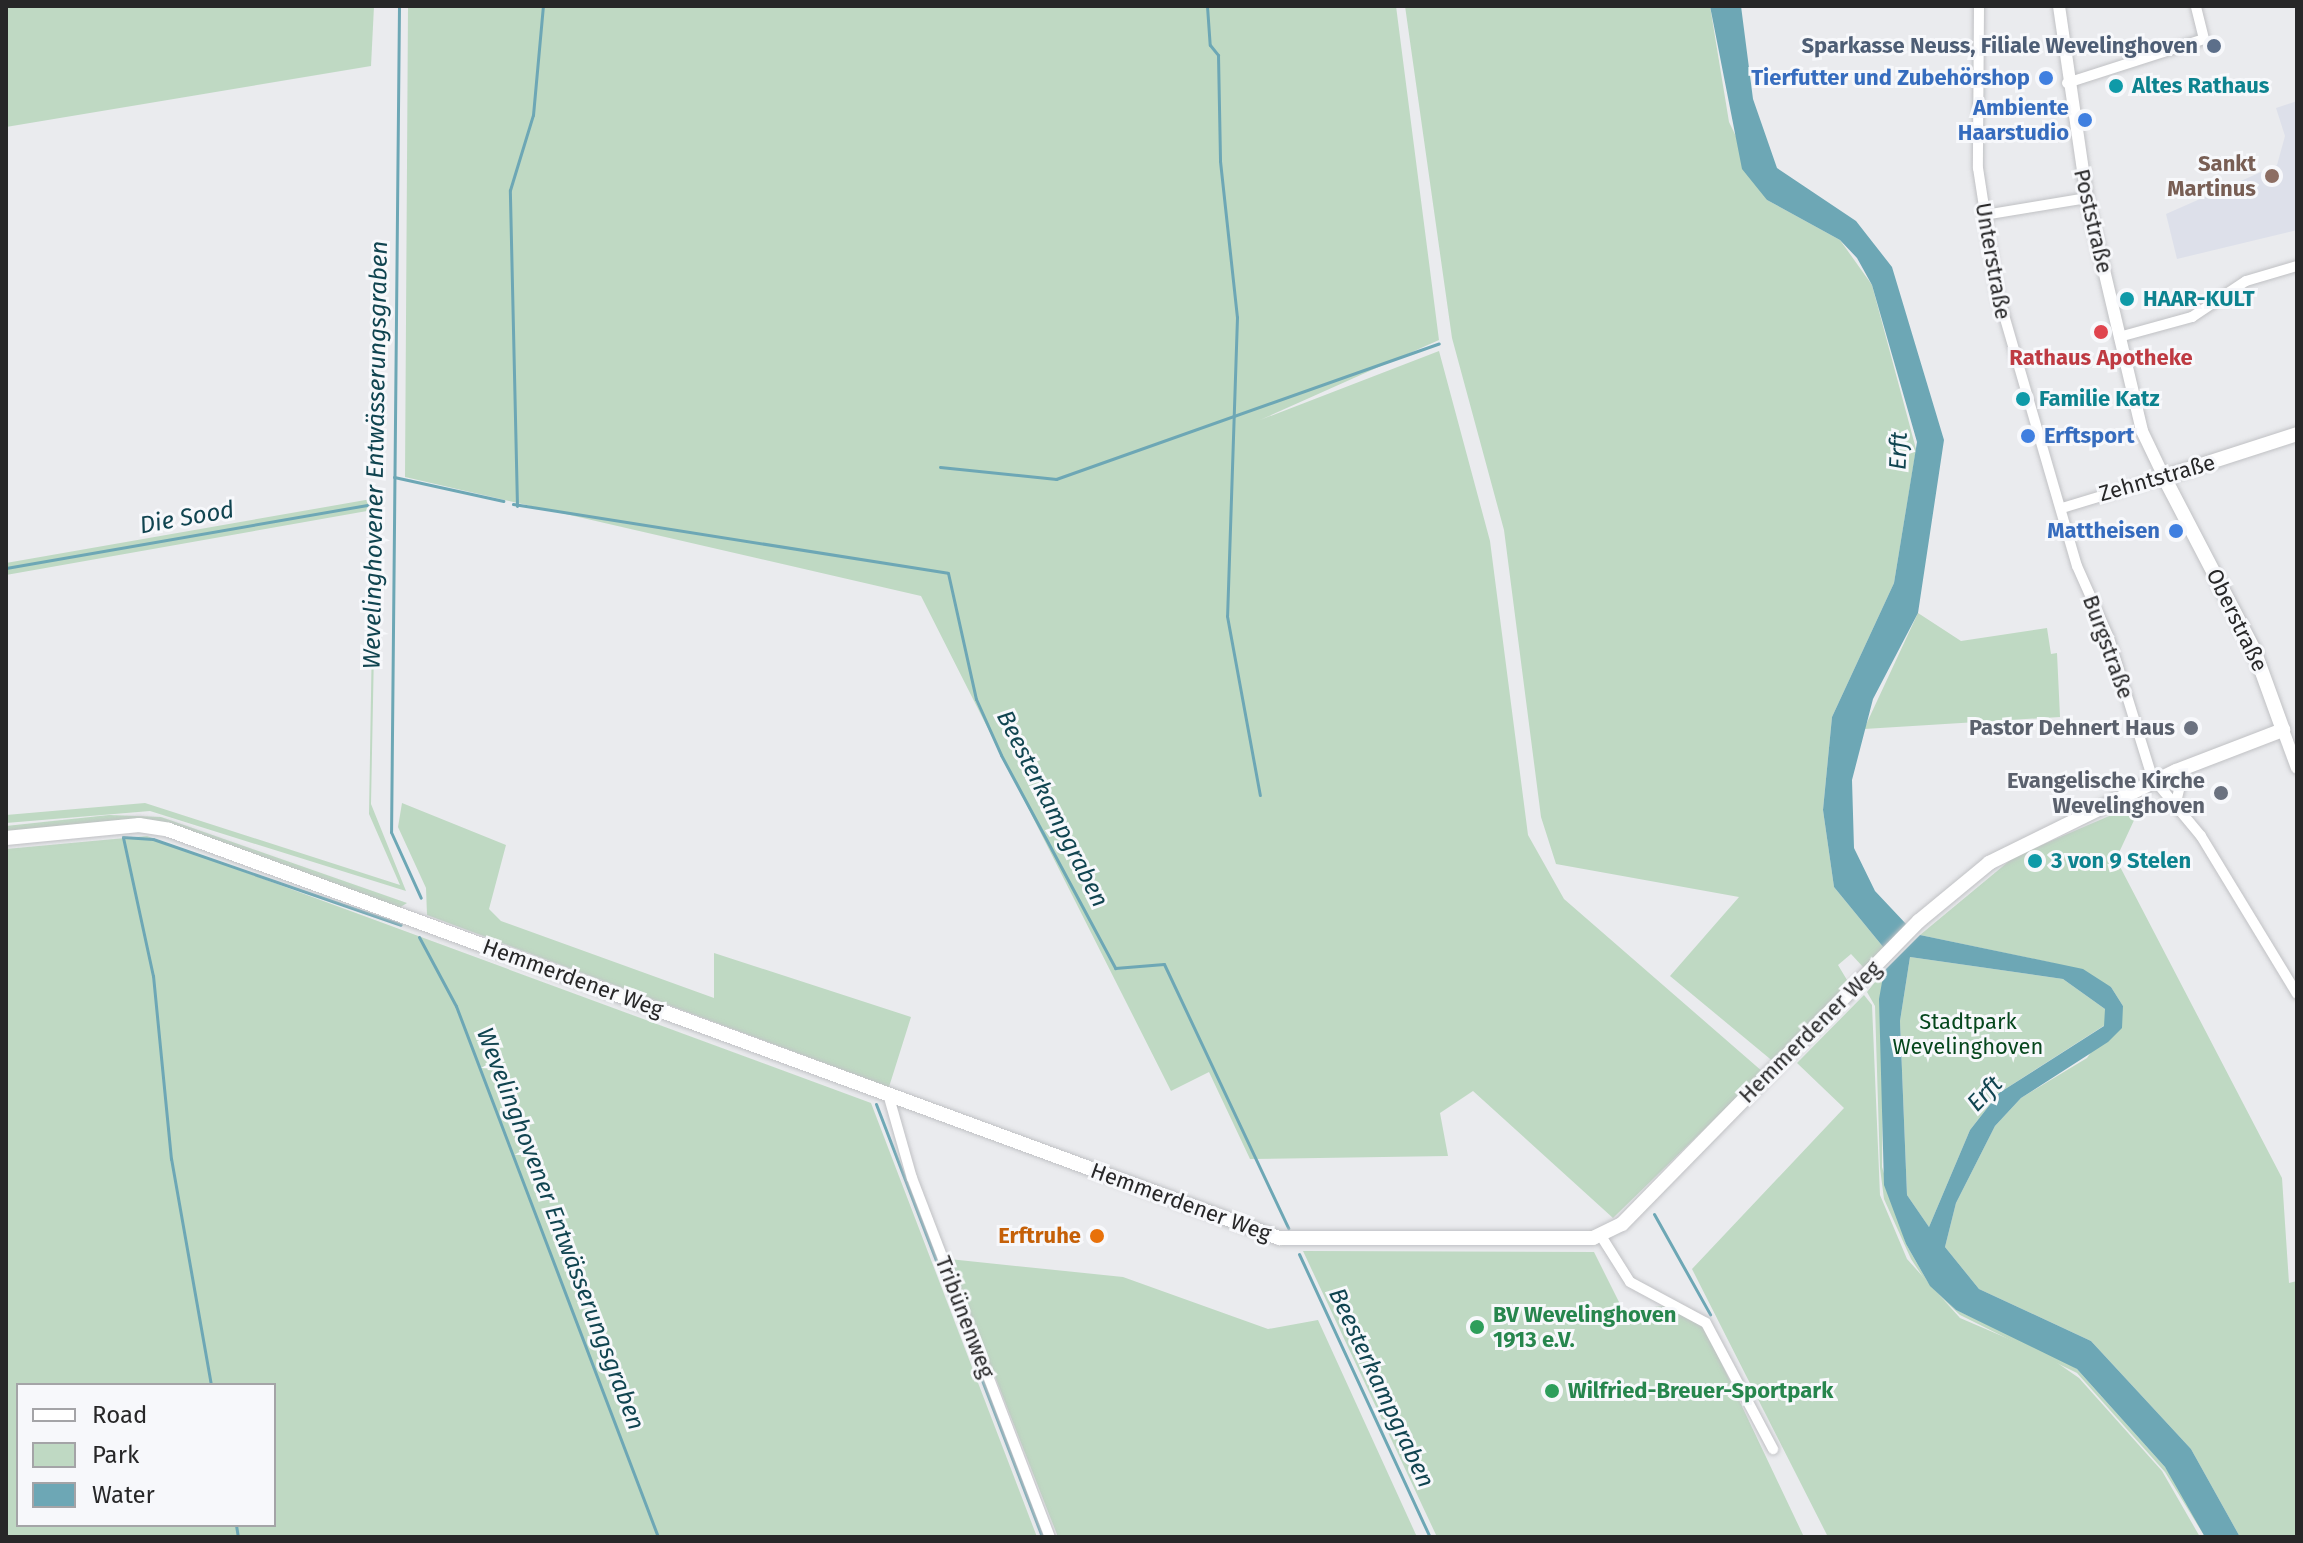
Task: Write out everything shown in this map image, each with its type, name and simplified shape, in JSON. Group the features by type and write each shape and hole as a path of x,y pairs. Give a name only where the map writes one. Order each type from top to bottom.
{"main road":[{"name":"Zehntstraße","path":"2164,477 2297,434"},
{"name":"Oberstraße","path":"2164,477 2252,645 2283,730"},
{"name":"Hemmerdener Weg","path":"6,838 139,825 169,830 1282,1239 1601,1236 1919,921 2010,849 2156,784 2185,767 2283,730"}],"street":[{"name":"Unterstraße","path":"1979,6 1976,134 1984,215 2006,337 2062,508"},
{"name":"Poststraße","path":"2059,6 2067,83 2087,198 2142,431 2164,477"},
{"path":"2067,83 2204,39 2196,6"},
{"path":"1984,215 2087,198"},
{"path":"2119,337 2192,317 2246,281 2297,266"},
{"name":"Zehntstraße","path":"2062,508 2164,477"},
{"name":"Burgstraße","path":"2062,508 2156,784"},
{"name":"Oberstraße","path":"2283,730 2297,768"},
{"path":"2176,802 2185,767"},
{"path":"2156,784 2176,802 2297,994"},
{"name":"Tribünenweg","path":"888,1094 912,1178 1050,1537"},
{"path":"1601,1236 1630,1282 1706,1323 1773,1449"}],"shaded area":[{"name":"Sankt Martinus","path":"2297,101 2297,230 2177,259 2166,214 2277,165 2285,136 2276,108"}],"green space":[{"path":"6,6 374,6 371,66 6,127"},
{"path":"408,6 1396,6 1439,340 1260,420 1439,351 1490,541 1528,835 1564,899 1763,1072 1613,1218 1473,1091 1440,1113 1448,1156 1250,1159 1209,1072 1171,1091 921,596 405,477"},
{"path":"1405,6 1710,6 1729,122 1767,200 1840,240 1872,285 1916,449 1894,583 1832,717 1823,810 1834,887 1884,948 1864,968 1851,954 1838,965 1850,985 1775,1063 1670,976 1739,897 1556,864 1541,817 1504,530 1452,338"},
{"path":"377,498 371,804 406,891 150,811 6,823 6,815 145,803 400,885 369,814 374,516 367,511 6,575 6,563"},
{"path":"1918,613 1961,641 2047,628 2051,654 2057,653 2060,717 1864,729"},
{"path":"402,803 506,845 489,909 501,921 714,998 714,953 911,1017 889,1087 427,915 426,888 398,827"},
{"path":"2130,807 2136,816 2116,859 2282,1178 2289,1283 2297,1281 2297,1537 2240,1537 2191,1449 2091,1341 1979,1289 1945,1247 1956,1203 1995,1126 2021,1098 2087,1058 2123,1006 2111,987 2053,963 1920,935 2014,857"},
{"path":"109,815 161,817 407,903 399,908 166,825 6,834 6,826"},
{"path":"147,836 871,1103 1037,1537 6,1537 6,849"},
{"name":"Stadtpark Wevelinghoven","path":"1910,957 2063,979 2105,1009 2105,1025 1999,1093 1970,1130 1929,1227 1907,1195 1900,1021"},
{"path":"1884,971 1882,1167 1906,1244 1930,1286 1956,1310 2055,1355 2077,1369 2165,1467 2193,1507 2205,1537 2165,1472 2077,1373 1960,1315 1929,1286 1911,1259 1884,1199 1880,1168 1875,1006 1867,992"},
{"path":"1864,995 1872,1005 1880,1195 1907,1259 1960,1318 2046,1355 2079,1378 2162,1471 2200,1537 1828,1537 1692,1269 1844,1108 1797,1063"},
{"name":"Wilfried-Breuer-Sportpark","path":"1303,1251 1594,1252 1623,1310 1664,1306 1703,1324 1804,1537 1437,1537"},
{"path":"949,1259 1123,1277 1268,1329 1318,1320 1417,1537 1058,1537"}],"water":[{"path":"1710,6 1741,6 1753,99 1777,168 1856,221 1892,267 1944,440 1918,613 1873,699 1852,780 1854,848 1875,891 1907,925 1884,948 1834,887 1823,810 1832,717 1894,583 1917,442 1872,285 1857,258 1840,240 1767,200 1742,169"},
{"path":"1920,935 2083,969 2111,987 2123,1006 2122,1028 2108,1042 2021,1098 1995,1126 1956,1203 1945,1247 1979,1289 2091,1341 2191,1449 2240,1537 2205,1537 2165,1467 2077,1369 1956,1310 1930,1286 1906,1244 1884,1185 1879,999 1884,971","holes":["1910,957 2063,979 2105,1009 2104,1026 1999,1093 1970,1130 1929,1227 1907,1195 1900,1021"]}],"waterway":[{"name":"Wevelinghovener Entwässerungsgraben","path":"399,6 391,832 421,898"},
{"path":"517,506 510,190 533,115 543,6"},
{"path":"1207,6 1210,45 1218,55 1220,161 1237,317 1227,616 1260,795"},
{"path":"940,467 1056,479 1439,343"},
{"name":"Beesterkampgraben","path":"394,477 503,501"},
{"name":"Die Sood","path":"6,568 374,504"},
{"name":"Beesterkampgraben","path":"513,504 948,573 976,699 1001,755 1115,968 1164,964 1288,1228"},
{"path":"211,1383 171,1159 153,976 123,837 153,839 401,925"},
{"name":"Wevelinghovener Entwässerungsgraben","path":"419,937 456,1006 658,1537"},
{"path":"876,1104 1042,1537"},
{"path":"1654,1214 1710,1314"},
{"name":"Beesterkampgraben","path":"1299,1254 1430,1537"},
{"path":"236,1527 238,1537"}],"place":[{"name":"Sparkasse Neuss, Filiale Wevelinghoven","path":"2214,46"},
{"name":"Tierfutter und Zubehörshop","path":"2046,78"},
{"name":"Altes Rathaus","path":"2116,86"},
{"name":"Ambiente Haarstudio","path":"2085,120"},
{"name":"Sankt Martinus","path":"2272,176"},
{"name":"HAAR-KULT","path":"2127,299"},
{"name":"Rathaus Apotheke","path":"2101,332"},
{"name":"Familie Katz","path":"2023,399"},
{"name":"Erftsport","path":"2028,436"},
{"name":"Mattheisen","path":"2176,531"},
{"name":"Pastor Dehnert Haus","path":"2191,728"},
{"name":"Evangelische Kirche Wevelinghoven","path":"2221,793"},
{"name":"3 von 9 Stelen","path":"2035,861"},
{"name":"Erftruhe","path":"1097,1236"},
{"name":"BV Wevelinghoven 1913 e.V.","path":"1477,1327"},
{"name":"Wilfried-Breuer-Sportpark","path":"1552,1391"}],"water label":[{"name":"Erft","path":"1899,451"},
{"name":"Erft","path":"1985,1094"}]}
